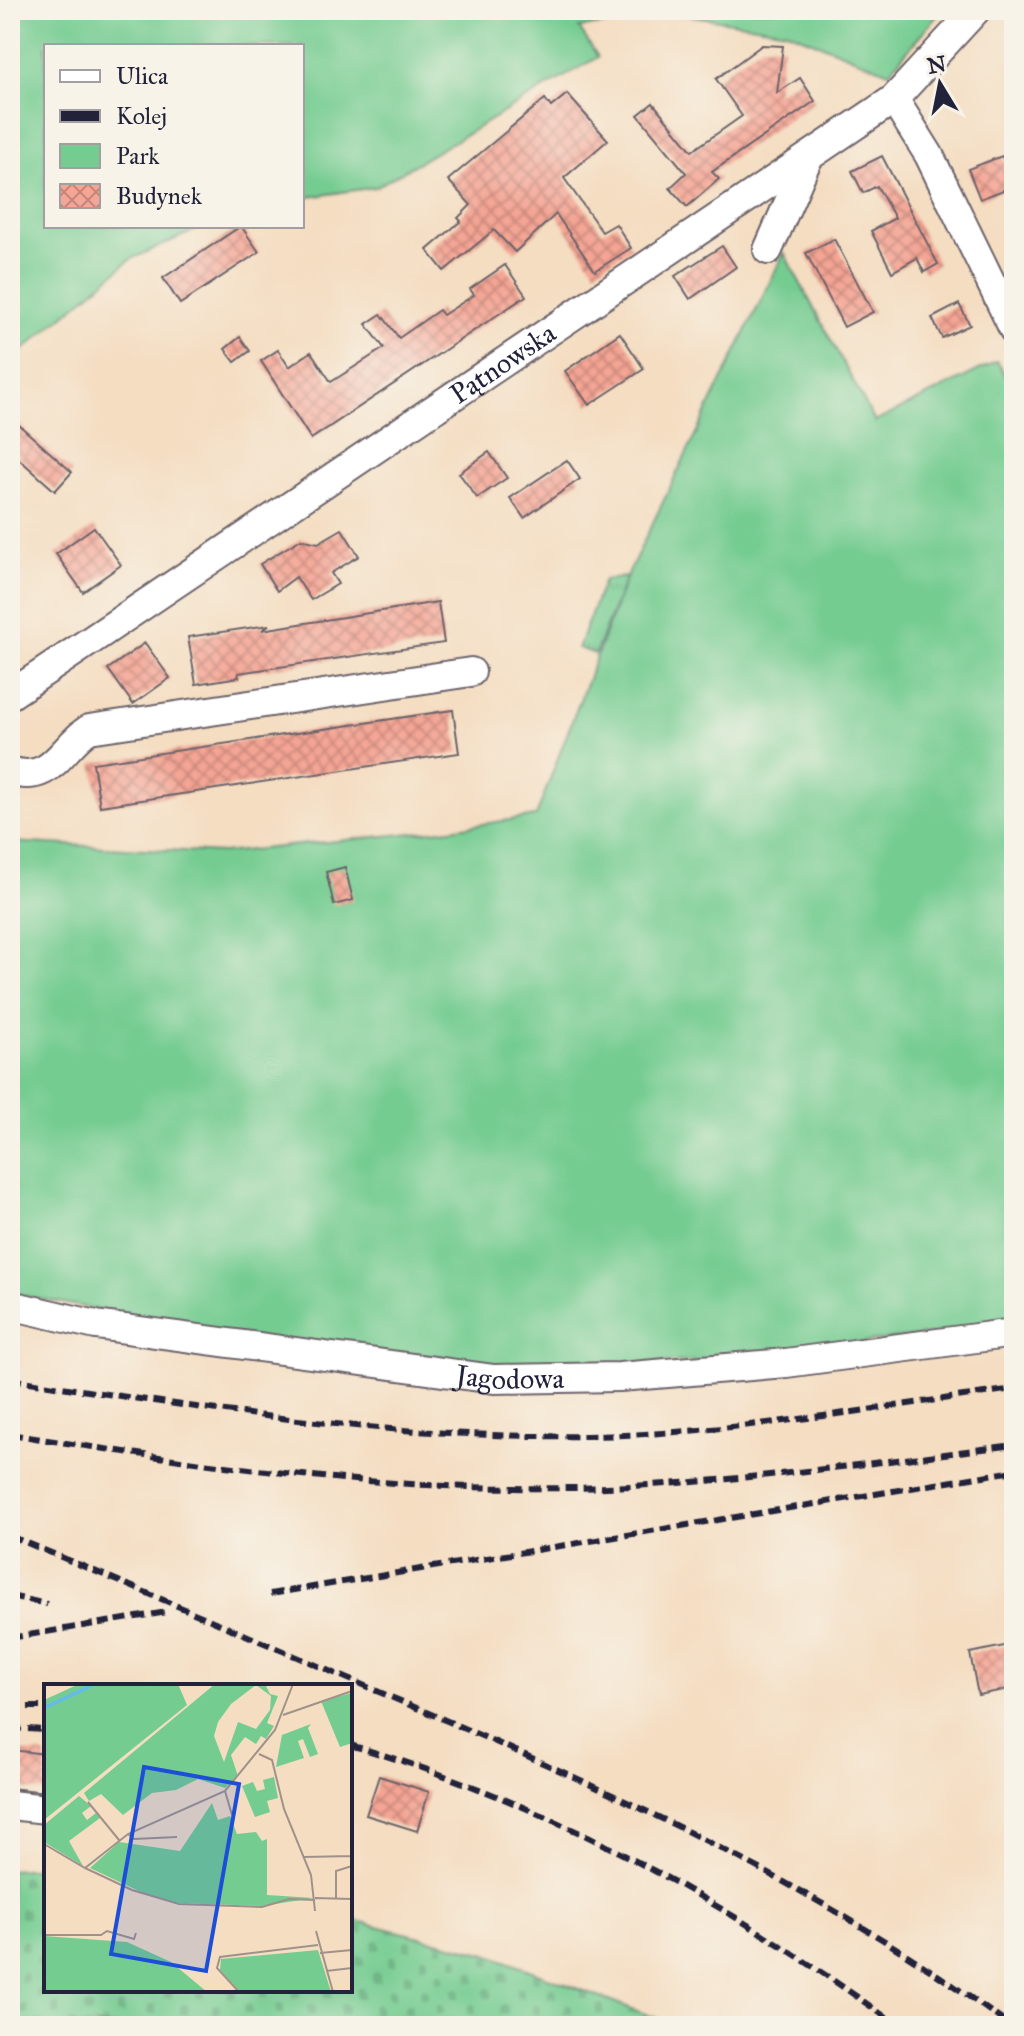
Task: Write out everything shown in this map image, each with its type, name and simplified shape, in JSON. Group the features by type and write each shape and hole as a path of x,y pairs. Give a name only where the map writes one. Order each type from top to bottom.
{"street":[{"name":"Pątnowska","path":"10,695 894,99 976,10"},
{"path":"894,99 929,155 1014,330"},
{"path":"768,250 808,158"},
{"path":"10,771 28,773 52,768 75,738 89,729 471,672"},
{"name":"Jagodowa","path":"10,1305 96,1325 494,1379 620,1377 771,1364 1014,1333"},
{"path":"10,1805 44,1809"}],"green space":[{"path":"10,10 942,10 889,72 787,31 681,14 579,28 598,57 376,187 304,198 304,44 44,44 44,228 201,228 131,259 10,361"},
{"path":"784,253 875,422 997,361 1014,390 1014,1324 725,1360 496,1369 219,1333 10,1293 10,842 223,853 450,829 536,816 627,576"},
{"path":"626,577 595,654 578,648 604,580"},
{"path":"44,1868 44,1992 352,1992 352,1920 487,1954 677,2026 10,2026 10,1870"}],"building":[{"path":"762,45 783,46 777,93 800,78 815,101 712,172 719,179 687,207 670,188 686,173 638,115 653,103 692,151 742,116 716,79"},
{"path":"567,94 608,140 564,178 602,232 616,224 631,248 595,271 556,214 515,252 494,230 444,271 427,250 461,221 458,218 471,205 448,180 545,99 551,107"},
{"path":"882,156 938,264 924,272 917,258 892,272 871,231 895,218 877,186 863,193 852,171"},
{"path":"1002,156 1014,186 980,199 968,169"},
{"path":"238,228 242,228 259,252 180,304 163,278"},
{"path":"834,239 873,312 844,327 806,253"},
{"path":"722,246 736,267 690,299 675,276"},
{"path":"505,265 526,296 311,439 261,361 278,350 289,367 311,352 331,382 384,348 366,324 381,314 399,338 439,310 443,315 474,295 470,289"},
{"path":"959,304 970,325 942,338 932,318"},
{"path":"620,333 644,369 589,405 565,371"},
{"path":"240,337 250,351 235,362 225,349"},
{"path":"10,417 72,472 55,491 10,451"},
{"path":"489,452 507,478 477,498 459,473"},
{"path":"567,460 580,479 524,518 510,498"},
{"path":"94,527 121,565 83,592 56,554"},
{"path":"342,529 359,556 331,573 338,584 311,600 296,577 277,591 260,564 301,539 318,543"},
{"path":"438,602 444,643 238,673 239,677 196,684 188,637 269,625 262,630"},
{"path":"145,643 170,678 133,704 108,669"},
{"path":"453,710 459,753 100,806 93,763"},
{"path":"345,867 353,900 334,905 326,872"},
{"path":"1014,1644 1014,1688 978,1695 970,1653"},
{"path":"10,1750 44,1754 44,1792 10,1788"},
{"path":"379,1776 429,1792 417,1831 366,1815"}],"railway":[{"path":"10,1379 297,1420 514,1436 587,1436 694,1430 801,1419 1014,1389"},
{"path":"10,1434 135,1454 324,1477 514,1488 640,1486 702,1481 827,1469 1014,1445"},
{"path":"270,1594 1014,1471"},
{"path":"10,1536 484,1737 641,1808 793,1887 867,1930 1010,2026"},
{"path":"10,1596 47,1604"},
{"path":"10,1638 167,1612"},
{"path":"10,1707 44,1707"},
{"path":"10,1728 44,1730"},
{"path":"352,1746 497,1796 636,1861 769,1938 898,2026"}]}
